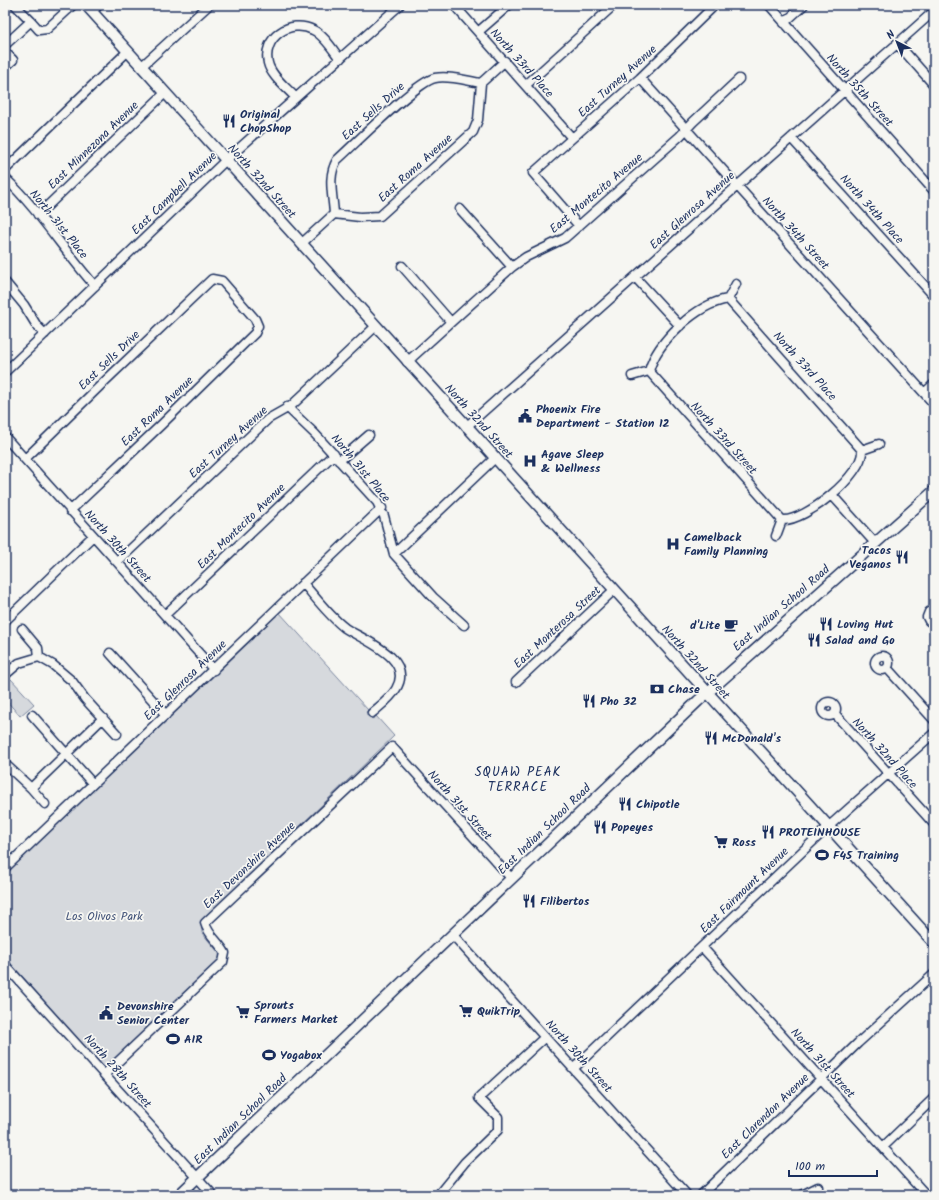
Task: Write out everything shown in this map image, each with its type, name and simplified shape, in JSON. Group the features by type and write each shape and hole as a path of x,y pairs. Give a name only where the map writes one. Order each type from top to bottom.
{"main road":[{"name":"North 32nd Street","path":"92,7 165,93 706,693 934,943"},
{"name":"East Indian School Road","path":"179,1195 706,693 934,491"}],"street":[{"path":"15,5 39,30 47,29 72,5"},
{"path":"142,66 209,5"},
{"name":"East Campbell Avenue","path":"5,372 226,160 400,5"},
{"name":"North 33rd Place","path":"454,5 572,138"},
{"path":"478,32 509,5"},
{"path":"526,85 614,5"},
{"name":"East Turney Avenue","path":"579,226 532,173 640,78 715,5"},
{"name":"North 35th Street","path":"769,5 934,191"},
{"path":"784,23 804,5"},
{"name":"East Glenrosa Avenue","path":"466,427 934,10"},
{"path":"5,45 31,21"},
{"path":"295,97 268,65 268,52 276,35 289,26 302,25 315,31 340,59"},
{"path":"897,44 934,85"},
{"path":"5,170 128,51"},
{"path":"5,52 12,60 5,67"},
{"path":"481,83 505,61"},
{"name":"East Sells Drive","path":"334,214 331,179 332,168 337,160 401,102 422,84 435,78 446,77 481,83"},
{"name":"North 34th Street","path":"640,78 934,404"},
{"name":"East Montecito Avenue","path":"407,362 512,267 526,257 566,238 686,130 739,79"},
{"name":"East Roma Avenue","path":"334,214 360,217 380,216 406,193 472,132 478,120 481,83"},
{"name":"East Minnezona Avenue","path":"38,215 165,93"},
{"name":"North 34th Place","path":"791,138 934,296"},
{"name":"North 31st Place","path":"5,178 38,215 95,286"},
{"path":"460,209 512,267"},
{"path":"301,244 334,214"},
{"path":"402,266 452,322"},
{"path":"635,277 680,326"},
{"name":"East Sells Drive","path":"25,459 137,350 212,280"},
{"name":"East Roma Avenue","path":"70,511 255,333 258,326 255,319 222,281 212,280"},
{"path":"5,282 24,304 45,334"},
{"path":"632,376 649,371 651,362 672,333 702,309 719,300 728,299 736,284"},
{"name":"North 33rd Place","path":"728,299 862,450"},
{"name":"East Turney Avenue","path":"117,562 268,419 287,407 376,326"},
{"name":"North 33rd Street","path":"649,371 782,520"},
{"path":"924,393 934,384"},
{"name":"North 31st Place","path":"287,407 315,434 382,508 394,554 433,597 464,625"},
{"name":"East Montecito Avenue","path":"165,615 337,458 369,435"},
{"name":"North 30th Street","path":"5,437 214,670"},
{"path":"776,536 782,520 798,517 832,495 854,469 863,454 862,450 879,444"},
{"path":"394,554 495,458"},
{"path":"832,495 875,543"},
{"name":"East Glenrosa Avenue","path":"5,868 382,508"},
{"path":"5,621 93,536"},
{"path":"303,583 340,624 377,645 386,652 396,664 399,677 395,690 372,713"},
{"name":"East Monterosa Street","path":"516,682 614,590"},
{"path":"934,609 929,612 927,617 929,621 934,624"},
{"path":"22,629 38,648 39,657"},
{"path":"110,653 166,715"},
{"path":"5,675 19,662 39,657 53,665 72,681 85,699 117,734"},
{"path":"887,668 934,720"},
{"name":"North 32nd Place","path":"835,714 934,824"},
{"path":"32,715 93,784"},
{"path":"31,788 102,718"},
{"name":"East Fairmount Avenue","path":"574,1068 828,827 934,733"},
{"name":"North 31st Street","path":"392,747 511,878"},
{"name":"East Devonshire Avenue","path":"105,1074 223,962 225,953 207,931 205,923 392,747"},
{"path":"5,764 31,788 45,804"},
{"name":"North 30th Street","path":"452,934 687,1195"},
{"name":"North 31st Street","path":"702,947 926,1195"},
{"name":"North 28th Street","path":"5,965 213,1195"},
{"name":"East Clarendon Avenue","path":"702,1195 821,1079 934,974"},
{"path":"438,1195 465,1162 498,1130 498,1117 479,1098 545,1037"},
{"path":"883,1147 934,1098"},
{"path":"802,1195 818,1187"}],"green space":[{"name":"Los Olivos Park","path":"279,612 368,710 366,712 372,719 376,716 394,736 204,918 202,933 219,953 220,959 105,1069 5,957 5,874"},
{"path":"11,679 34,704 20,716 5,699 5,684"}],"place":[{"name":"Original ChopShop","path":"229,121"},
{"name":"Phoenix Fire Department - Station 12","path":"525,416"},
{"name":"Agave Sleep & Wellness","path":"530,461"},
{"name":"Camelback Family Planning","path":"673,544"},
{"name":"Tacos Veganos","path":"902,557"},
{"name":"Loving Hut","path":"826,624"},
{"name":"d'Lite","path":"731,625"},
{"name":"Salad and Go","path":"814,640"},
{"name":"Chase","path":"657,689"},
{"name":"Pho 32","path":"589,701"},
{"name":"McDonald's","path":"711,738"},
{"name":"Chipotle","path":"625,804"},
{"name":"Popeyes","path":"600,827"},
{"name":"PROTEINHOUSE","path":"768,832"},
{"name":"Ross","path":"721,842"},
{"name":"F45 Training","path":"822,855"},
{"name":"Filibertos","path":"529,901"},
{"name":"QuikTrip","path":"466,1011"},
{"name":"Sprouts Farmers Market","path":"243,1012"},
{"name":"Devonshire Senior Center","path":"106,1013"},
{"name":"AIR","path":"173,1039"},
{"name":"Yogabox","path":"269,1055"}],"district":[{"name":"SQUAW PEAK TERRACE","path":"518,778"}]}
